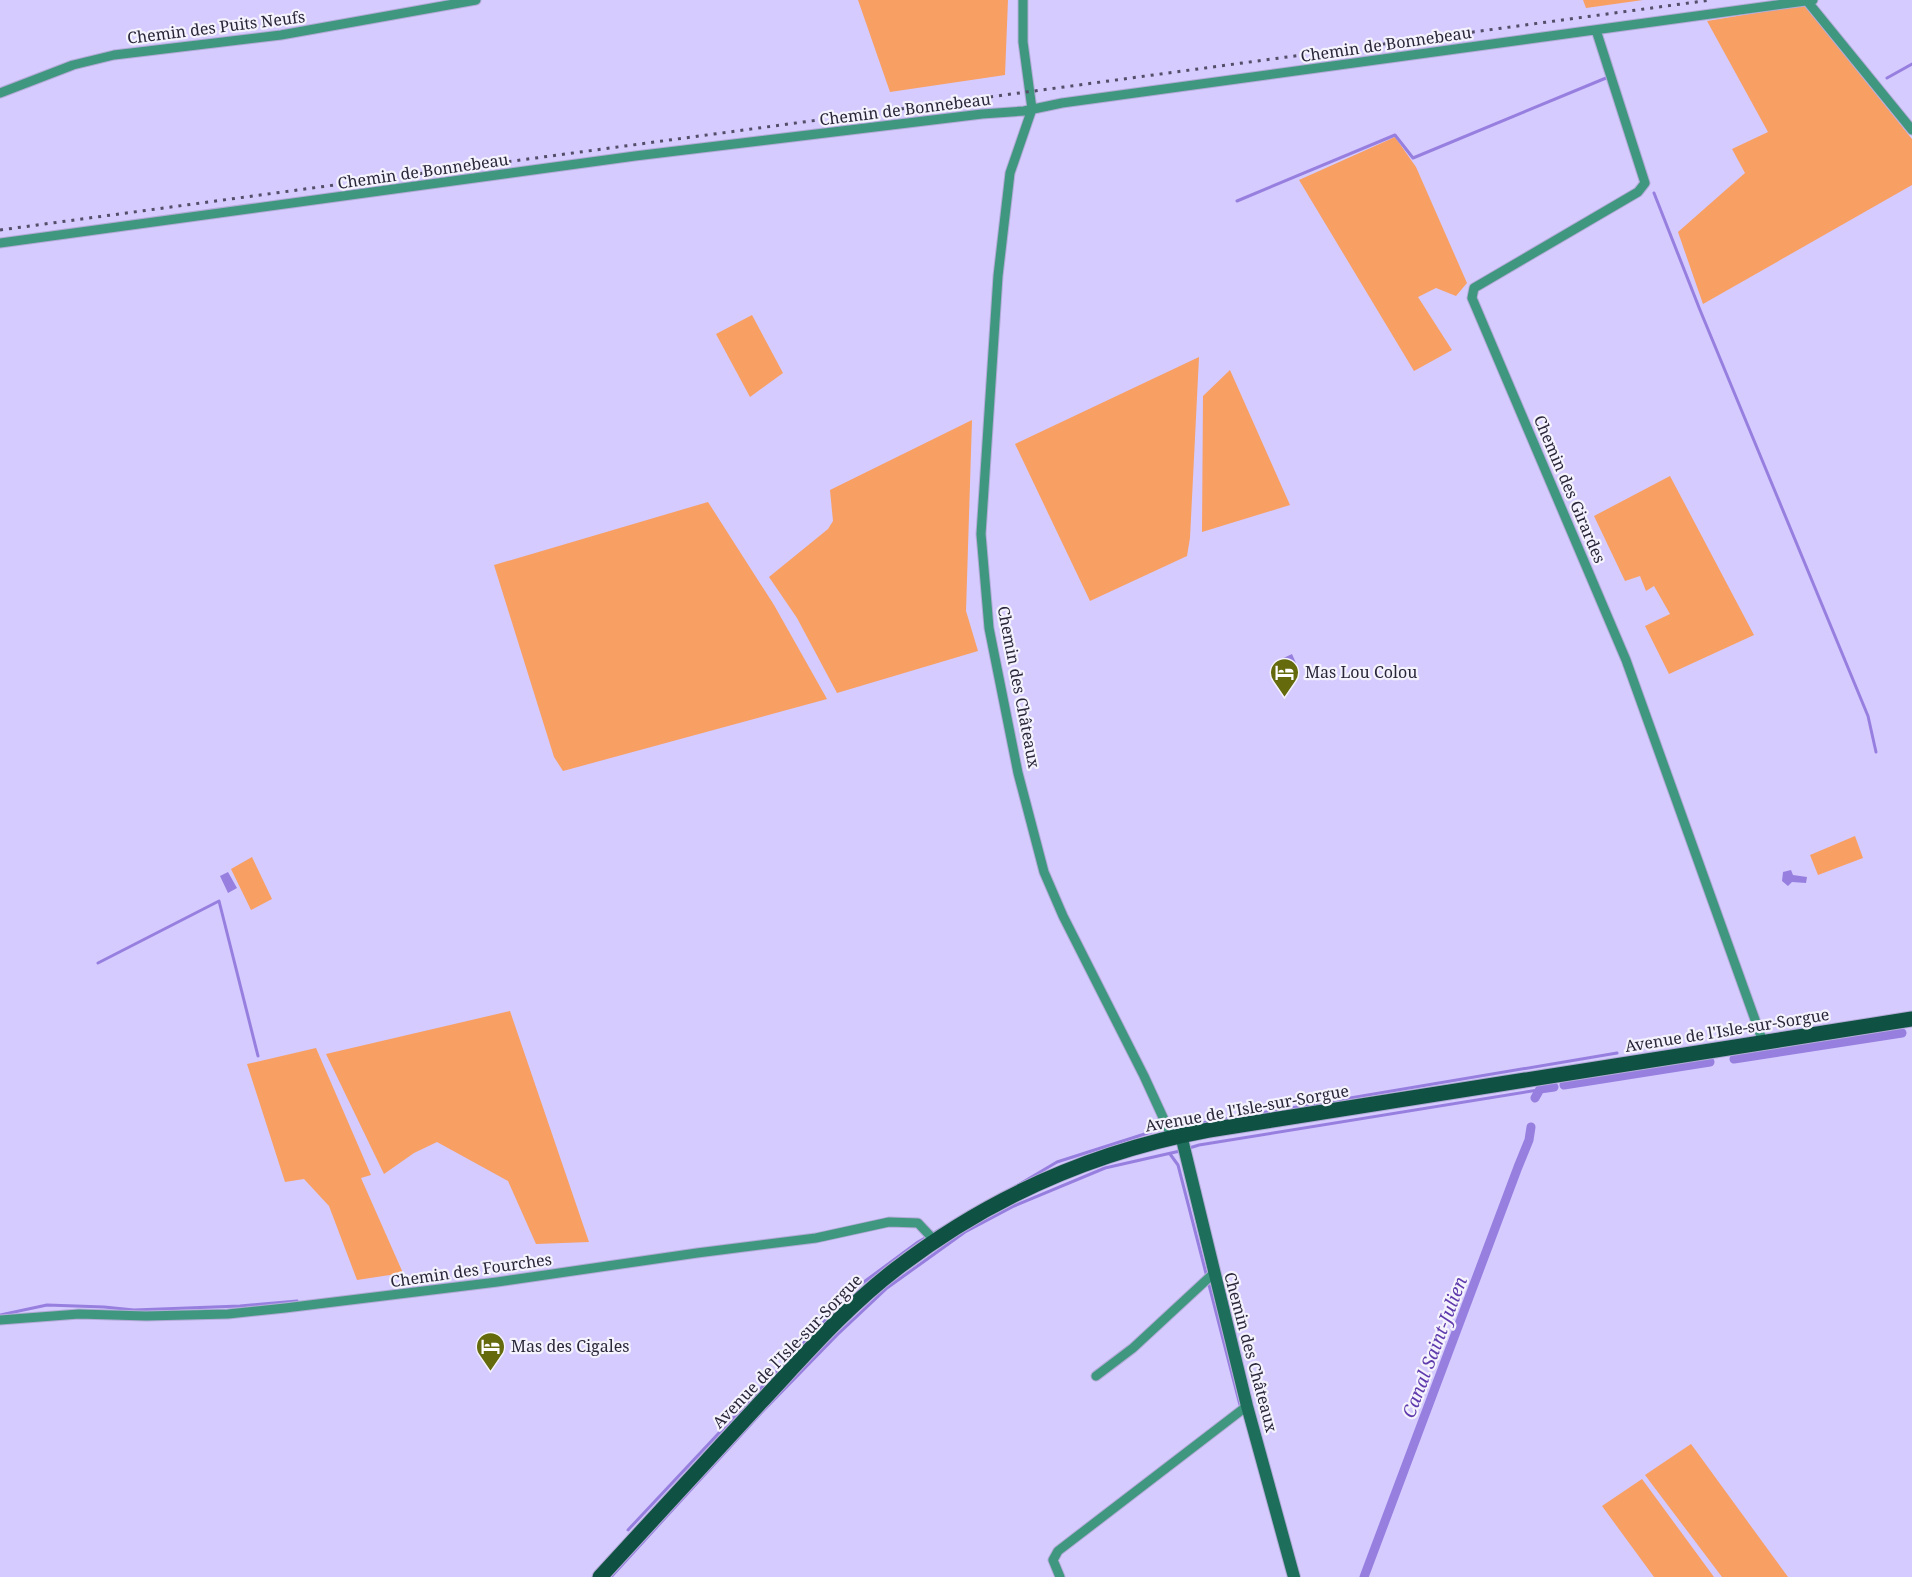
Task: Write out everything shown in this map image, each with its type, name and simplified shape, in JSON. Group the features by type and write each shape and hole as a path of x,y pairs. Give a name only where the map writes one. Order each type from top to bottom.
{"main road":[{"name":"Avenue de l'Isle-sur-Sorgue","path":"600,1577 838,1320 885,1277 935,1240 988,1208 1029,1187 1108,1155 1176,1136 1912,1019"}],"street":[{"name":"Chemin des Puits Neufs","path":"0,93 73,65 114,55 280,35 476,0"},
{"name":"Chemin des Châteaux","path":"1023,0 1023,42 1032,109 1010,173 998,276 981,534 988,628 1018,773 1044,872 1063,916 1176,1136 1294,1577"},
{"name":"Chemin de Bonnebeau","path":"0,243 647,155 1032,109 1810,0"},
{"path":"1810,0 1912,129"},
{"name":"Chemin des Girardes","path":"1596,30 1645,183 1638,192 1474,288 1472,298 1626,660 1763,1042"},
{"name":"Chemin des Fourches","path":"0,1320 79,1314 146,1316 228,1314 285,1308 497,1282 816,1238 889,1222 918,1223 935,1240"},
{"path":"1096,1376 1133,1348 1214,1273"},
{"path":"1060,1577 1053,1560 1058,1551 1247,1406"}],"shaded area":[{"path":"858,0 1008,0 1005,75 890,92"},
{"path":"1583,0 1643,0 1586,8"},
{"path":"1804,5 1912,139 1912,185 1703,304 1678,232 1745,173 1732,149 1768,132 1707,21"},
{"path":"1395,137 1416,167 1467,283 1456,296 1436,288 1418,297 1452,350 1414,371 1299,180"},
{"path":"752,315 783,373 750,397 716,334"},
{"path":"1199,357 1190,538 1187,556 1090,601 1015,444"},
{"path":"1230,370 1290,505 1202,532 1203,396"},
{"path":"972,420 966,611 978,651 837,693 797,618 769,577 828,529 833,521 830,490"},
{"path":"1670,476 1754,635 1669,674 1645,626 1670,614 1654,586 1646,591 1640,576 1625,581 1594,516"},
{"path":"708,502 774,605 827,699 563,771 554,757 494,565"},
{"path":"1292,654 1296,663 1280,671 1275,662"},
{"path":"1855,836 1863,858 1818,875 1810,855"},
{"path":"252,857 272,899 251,910 231,869"},
{"path":"1791,870 1793,875 1807,877 1806,883 1792,882 1788,886 1782,881 1783,872"},
{"path":"228,872 237,888 228,893 220,876"},
{"path":"510,1011 589,1242 536,1244 508,1181 437,1142 414,1153 384,1174 326,1054"},
{"path":"316,1048 371,1175 361,1178 403,1273 357,1280 329,1206 304,1179 285,1182 247,1064"},
{"path":"1691,1444 1788,1577 1722,1577 1645,1475"},
{"path":"1642,1479 1714,1577 1654,1577 1602,1506"}],"waterway":[{"path":"1887,78 1912,64"},
{"path":"1237,201 1395,135 1413,158 1606,78"},
{"path":"1654,193 1868,716 1876,752"},
{"path":"98,963 219,901 258,1056"},
{"name":"Canal Saint-Julien","path":"1734,1059 1902,1033"},
{"path":"1013,1188 1057,1162 1154,1131 1617,1053"},
{"name":"Canal Saint-Julien","path":"1564,1085 1710,1062"},
{"name":"Canal Saint-Julien","path":"1535,1098 1540,1089 1554,1087"},
{"path":"1186,1149 1538,1090"},
{"name":"Canal Saint-Julien","path":"1364,1577 1529,1140 1531,1127"},
{"path":"611,1577 761,1413 837,1335 887,1288 965,1232 1014,1206 1105,1168 1180,1151"},
{"path":"1170,1154 1178,1165 1240,1405"},
{"path":"628,1530 853,1290 918,1242 944,1227"},
{"path":"0,1315 47,1305 134,1310 240,1306 297,1301"}],"railway":[{"path":"0,230 1711,0"}],"place":[{"name":"Mas Lou Colou","path":"1284,698"},
{"name":"Mas des Cigales","path":"490,1372"}]}
